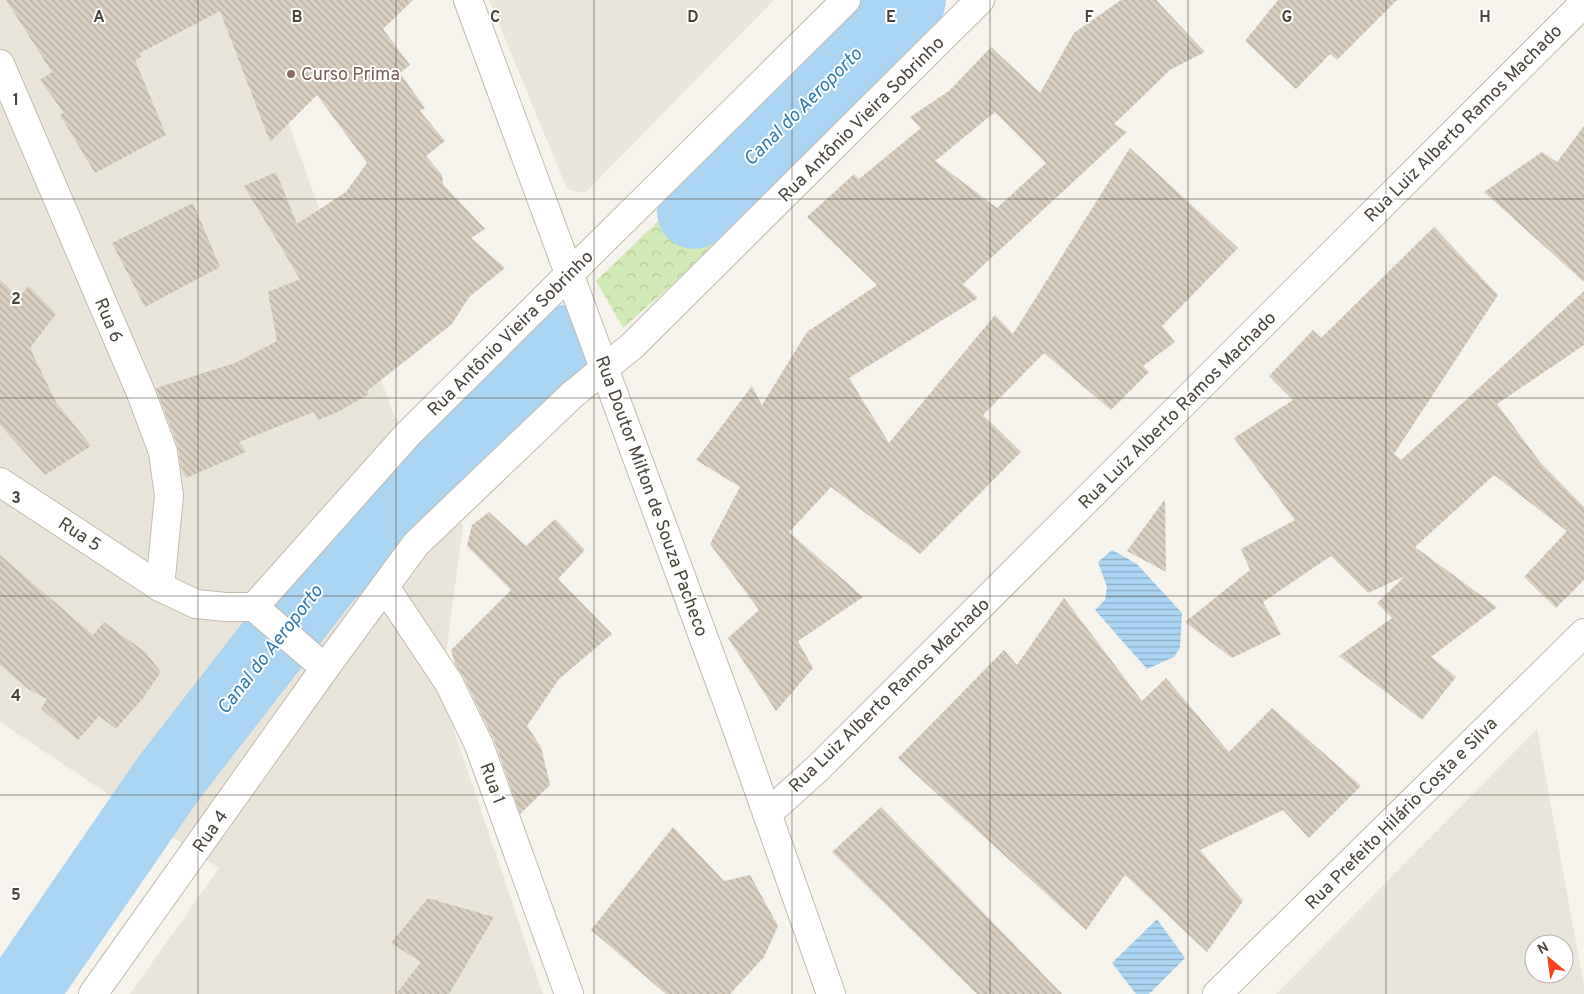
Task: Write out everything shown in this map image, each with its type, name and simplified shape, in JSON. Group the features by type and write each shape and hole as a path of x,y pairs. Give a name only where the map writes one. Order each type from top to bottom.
{"street":[{"name":"Rua Doutor Milton de Souza Pacheco","path":"468,0 730,709 831,994"},
{"name":"Rua Antônio Vieira Sobrinho","path":"263,616 408,434 846,0"},
{"name":"Rua Antônio Vieira Sobrinho","path":"315,660 385,587 416,544 572,395 632,346 980,0"},
{"name":"Rua Luiz Alberto Ramos Machado","path":"767,814 832,754 1584,3"},
{"name":"Rua 6","path":"0,64 141,394 162,452 169,496 160,587"},
{"name":"Rua 5","path":"0,482 160,587"},
{"path":"160,587 196,604 226,607 263,616 315,660"},
{"name":"Rua 1","path":"385,587 449,683 479,745 569,994"},
{"name":"Rua Prefeito Hilário Costa e Silva","path":"1218,994 1583,637"},
{"name":"Rua 4","path":"93,994 315,660"}],"shaded area":[{"path":"0,0 244,0 393,413 463,526 441,692 543,994 130,994 219,868 0,722"},
{"path":"489,0 774,0 585,193 567,189"},
{"path":"1537,729 1584,986 1584,994 1276,994"}],"green space":[{"path":"677,203 717,245 623,328 596,281"},
{"path":"558,308 577,358 457,479 424,438"}],"water":[{"path":"1112,550 1137,564 1182,613 1180,648 1174,657 1147,669 1095,610 1105,600 1107,587 1098,562"},
{"path":"1157,919 1185,958 1149,994 1136,994 1112,963"}],"building":[{"path":"6,0 413,0 383,29 410,65 400,73 425,108 420,111 445,141 426,156 442,175 443,184 485,229 471,238 505,268 469,297 452,324 367,391 369,394 338,412 318,420 314,412 239,442 246,452 186,478 181,468 178,447 156,388 235,363 277,341 268,292 300,279 244,186 276,172 297,224 346,192 367,163 317,95 270,142 220,11 140,53 141,57 135,60 166,135 95,173 60,115 64,113 40,80 52,72"},
{"path":"1121,0 1156,0 1205,52 1170,70 1114,124 1127,132 963,284 978,298 849,378 889,443 995,315 1013,334 1130,148 1238,248 1162,326 1175,342 1143,366 1149,372 1111,410 1044,353 983,415 1021,452 920,554 831,487 789,532 863,597 798,641 813,668 776,711 728,638 759,610 710,544 740,487 696,460 752,386 762,405 807,332 877,285 807,217 854,174 859,179 921,128 910,117 949,91 991,47 1040,93 1074,33","holes":["995,112 1046,163 997,208 935,161"]},
{"path":"1278,0 1397,0 1337,60 1330,54 1296,89 1245,41"},
{"path":"1584,126 1584,282 1484,192 1542,152 1557,162"},
{"path":"193,203 220,267 145,307 112,243"},
{"path":"1434,227 1498,295 1394,454 1401,460 1584,291 1584,345 1497,404 1540,462 1584,507 1584,580 1556,608 1524,577 1567,531 1494,475 1415,547 1497,607 1431,657 1456,677 1422,720 1339,656 1392,618 1377,603 1405,576 1368,593 1331,556 1263,602 1281,634 1232,658 1185,622 1250,570 1241,549 1295,520 1234,438 1293,400 1269,376 1313,330 1321,338"},
{"path":"0,280 19,297 29,286 56,314 30,348 56,402 91,446 45,475 0,425"},
{"path":"1165,499 1166,572 1127,551"},
{"path":"489,512 526,546 555,519 585,550 558,579 612,634 559,679 527,726 541,747 550,785 520,814 494,740 463,676 455,664 451,650 511,590 467,546 472,525"},
{"path":"0,555 93,635 104,622 145,652 161,672 143,698 116,729 99,716 78,740 41,709 47,699 28,689 0,665"},
{"path":"1064,598 1142,701 1166,678 1229,752 1272,708 1361,786 1309,838 1283,810 1200,850 1243,901 1207,952 1125,875 1086,930 898,758 1004,650 1017,665"},
{"path":"881,807 1062,994 977,994 832,852"},
{"path":"673,827 724,881 750,875 778,926 764,957 730,994 666,994 591,930"},
{"path":"428,898 494,917 449,994 396,994 421,962 391,943"}],"waterway":[{"name":"Canal do Aeroporto","path":"694,212 909,0"},
{"name":"Canal do Aeroporto","path":"20,994 168,779 324,578 563,342"}],"place":[{"name":"Curso Prima","path":"291,74"}]}
